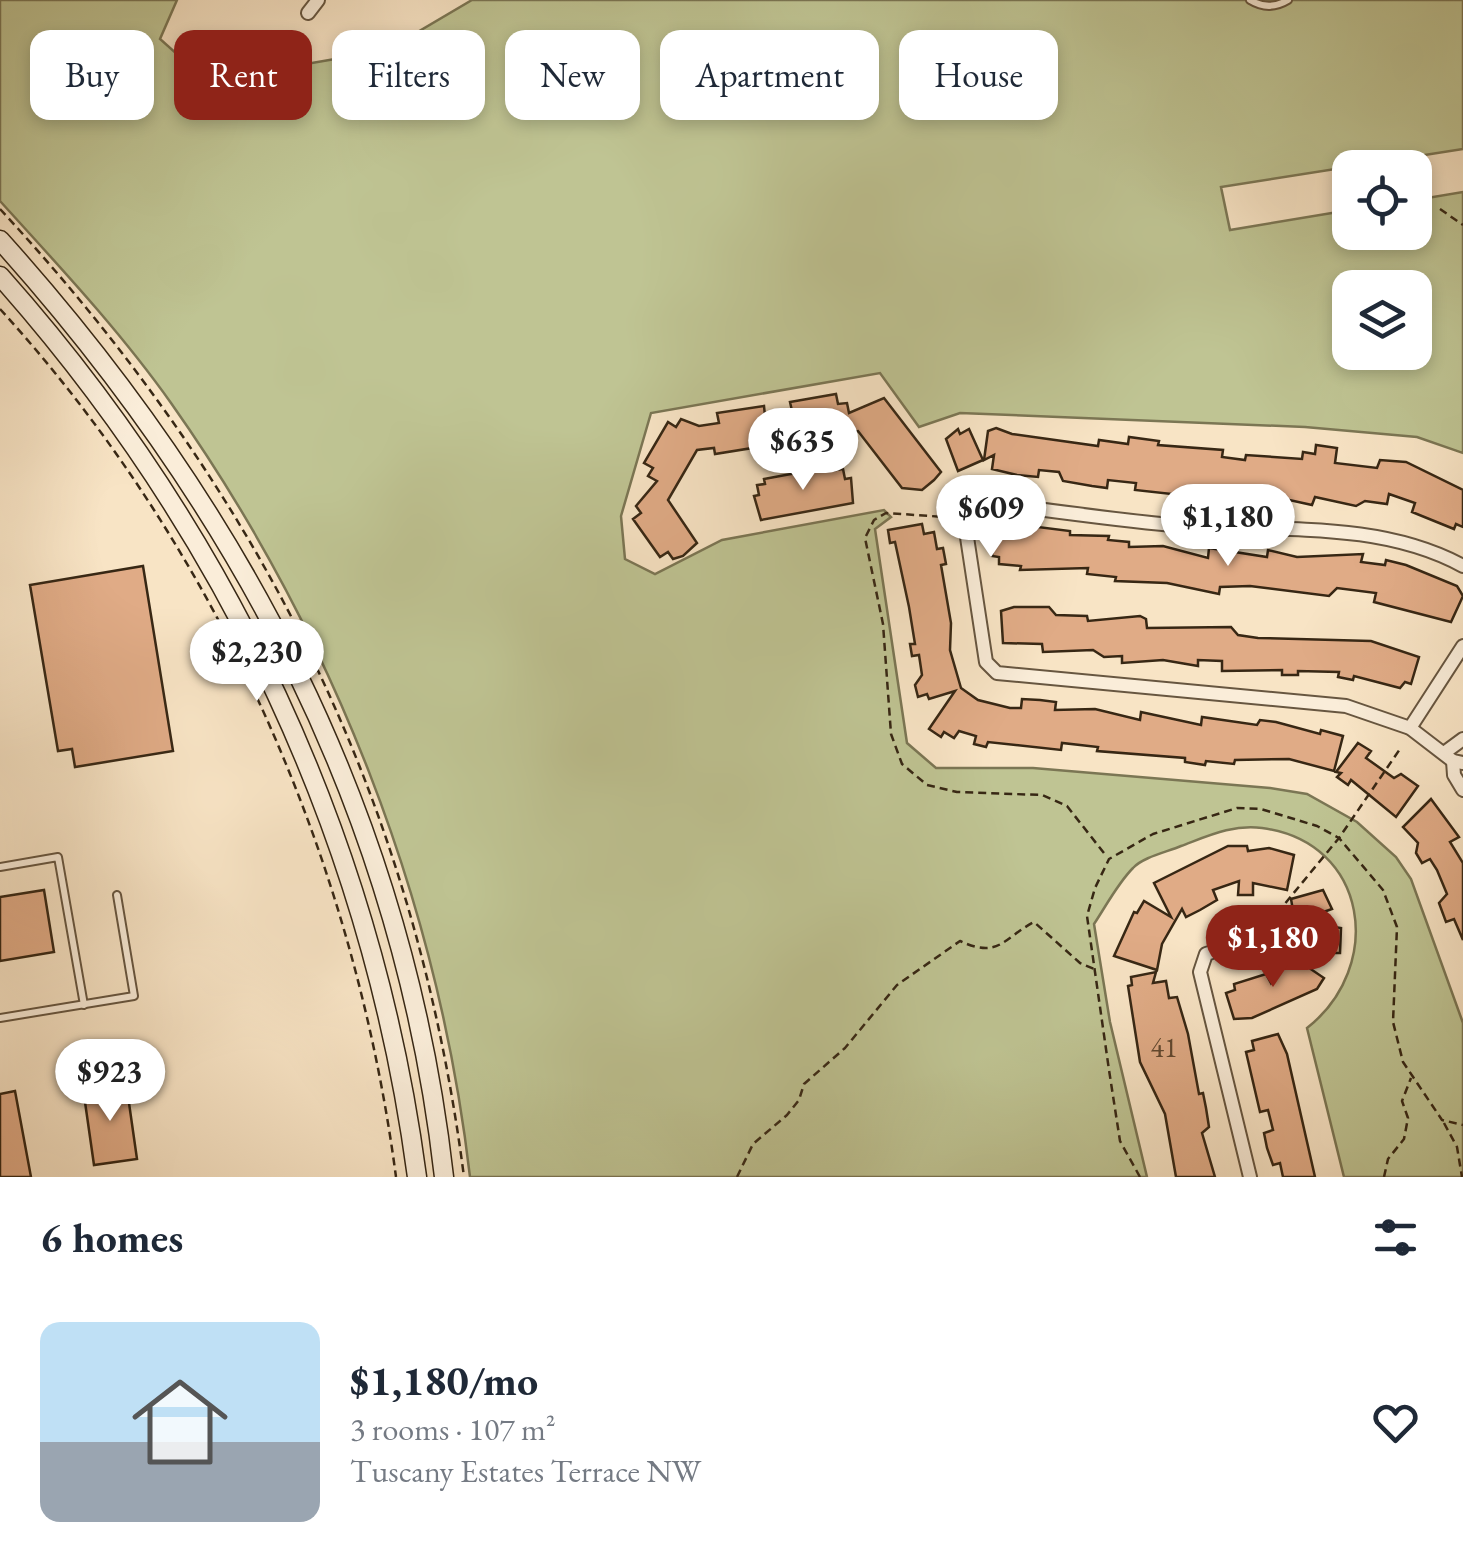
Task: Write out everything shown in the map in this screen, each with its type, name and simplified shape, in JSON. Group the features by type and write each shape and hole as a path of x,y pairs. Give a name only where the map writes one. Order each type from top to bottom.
{"street":[{"path":"308,13 318,0"},
{"path":"0,240 103,358 168,448 244,567 306,688 358,814 400,948 444,1177"},
{"path":"0,276 50,332 169,495 244,623 281,698 362,911 396,1048 417,1177"},
{"path":"1453,759 1410,728 1346,706 997,673 986,662 964,512 975,501 1172,525 1354,534 1396,539 1463,566"},
{"path":"1410,728 1463,646"},
{"path":"1463,738 1453,759 1454,775 1463,790"},
{"path":"1250,1177 1200,972 1206,954 1261,936"}],"lane":[{"path":"1250,0 1278,6 1288,0"},
{"path":"0,867 58,857 84,1004"},
{"path":"0,1018 134,996 116,895"}],"path":[{"path":"1440,210 1463,226"},
{"path":"0,309 86,413 148,502 229,640 276,738 347,934 386,1099 396,1177"},
{"path":"946,509 945,517 886,513 874,520 865,538 883,624 892,734 902,764 928,785 956,792 1042,795 1067,806 1109,860"},
{"path":"1261,936 1339,838 1400,748"},
{"path":"737,1177 754,1144 800,1100 804,1084 845,1048 898,985 960,941 980,950 1001,947 1034,922 1080,963 1095,969"},
{"path":"1384,1177 1388,1159 1404,1138 1408,1118 1402,1101 1411,1077"},
{"path":"1442,1120 1457,1147 1462,1177"}],"green space":[{"path":"0,0 177,0 160,39 174,52 174,120 312,120 312,63 332,59 332,120 485,120 485,30 421,30 472,0 1463,0 1463,149 1432,154 1432,150 1332,150 1332,170 1221,187 1230,230 1332,213 1332,250 1432,250 1432,197 1463,192 1463,453 1417,437 1305,427 960,413 919,427 880,373 651,413 621,516 625,559 655,574 722,540 884,510 891,517 875,529 907,743 936,768 1033,768 1270,788 1307,794 1357,822 1396,857 1411,879 1463,1023 1463,1177 1344,1177 1307,1028 1332,1002 1348,973 1355,942 1354,910 1344,881 1325,857 1298,838 1251,827 1221,832 1143,861 1122,881 1094,924 1110,1022 1147,1177 470,1177 455,1074 404,870 328,675 229,490 151,376 67,274 0,201"}],"building":[{"path":"836,394 838,404 847,403 849,413 884,398 941,472 922,490 902,488 858,431 715,454 714,448 697,450 668,500 697,543 683,556 673,559 668,552 660,557 633,519 641,513 636,506 657,481 648,476 653,468 644,463 668,422 676,427 681,419 699,426 719,423 717,413 764,406 765,416 792,411 790,402"},
{"path":"996,428 1012,434 1098,446 1099,440 1128,444 1129,437 1159,441 1158,445 1223,450 1222,457 1245,460 1246,455 1302,459 1303,452 1315,454 1316,445 1337,448 1335,463 1377,468 1380,460 1406,462 1463,490 1463,527 1456,524 1454,529 1412,512 1415,503 1389,494 1387,504 1365,501 1356,506 1315,497 1312,505 1249,491 1248,501 1217,499 1135,490 1136,483 1108,480 1107,488 1092,486 1063,481 1059,472 1039,470 1038,477 1017,475 992,469 994,455 984,460 988,431"},
{"path":"958,429 960,434 969,429 983,460 958,471 946,439"},
{"path":"834,466 835,470 843,469 845,479 851,478 853,503 761,520 754,496 759,495 757,485 765,484 764,479"},
{"path":"1006,523 1070,531 1070,535 1109,536 1108,540 1129,542 1129,547 1163,546 1208,558 1209,548 1267,557 1268,550 1297,557 1363,554 1361,562 1385,565 1386,560 1406,565 1457,586 1463,596 1451,622 1374,602 1376,593 1337,588 1329,596 1250,586 1220,587 1219,594 1167,583 1115,581 1116,577 1087,574 1088,568 1020,570 1021,566 999,564 999,557 992,556 994,535 1004,536"},
{"path":"922,524 924,534 934,532 937,549 943,548 946,564 941,565 951,623 950,650 961,688 978,700 1021,708 1022,699 1040,700 1056,702 1055,710 1095,709 1140,720 1141,712 1201,725 1202,717 1257,725 1260,720 1276,722 1320,734 1321,730 1343,736 1334,771 1289,759 1235,760 1234,764 1206,761 1205,765 1185,762 1185,758 1097,751 1098,747 1062,743 1061,750 988,742 986,747 974,744 976,736 959,731 954,738 944,732 941,737 929,729 955,691 929,699 927,694 918,697 915,685 922,675 919,655 912,656 910,644 915,644 909,607 895,542 890,543 888,530"},
{"path":"143,566 173,751 75,767 72,749 58,751 30,585"},
{"path":"1049,607 1056,615 1087,616 1088,621 1140,616 1146,619 1147,628 1231,627 1238,635 1258,638 1371,641 1419,657 1411,684 1405,682 1400,688 1354,676 1353,680 1338,677 1339,672 1298,671 1298,675 1282,675 1282,670 1222,671 1222,661 1198,660 1198,666 1163,660 1122,663 1122,656 1104,657 1093,650 1043,652 1042,644 1003,643 1001,611"},
{"path":"1358,743 1371,751 1366,758 1394,778 1401,774 1418,786 1396,817 1351,780 1348,785 1337,777 1341,773 1336,772"},
{"path":"1431,799 1459,837 1450,842 1463,863 1463,940 1454,919 1446,922 1439,903 1447,894 1437,870 1430,859 1422,863 1416,853 1418,843 1403,827"},
{"path":"1228,846 1247,846 1248,851 1269,848 1294,855 1287,890 1253,883 1253,895 1238,895 1239,881 1213,890 1217,900 1186,917 1182,909 1162,944 1157,970 1114,956 1134,912 1144,901 1171,917 1154,883"},
{"path":"44,890 54,952 0,961 0,897"},
{"path":"1323,890 1332,909 1295,922 1291,899"},
{"path":"1308,923 1341,928 1340,953 1303,953"},
{"path":"1290,955 1324,978 1317,989 1252,1018 1234,1019 1226,993 1235,990 1234,984 1266,974 1271,983"},
{"path":"1156,972 1153,983 1166,981 1169,998 1177,997 1188,1034 1209,1127 1202,1133 1215,1177 1176,1177 1165,1114 1140,1062 1128,986 1132,985 1131,977"},
{"path":"1278,1034 1287,1054 1315,1177 1283,1177 1280,1163 1273,1165 1267,1148 1264,1133 1273,1130 1268,1110 1260,1112 1246,1052 1254,1050 1252,1041"},
{"path":"126,1082 137,1159 94,1165 83,1088"},
{"path":"15,1091 31,1177 0,1177 0,1094"}]}
